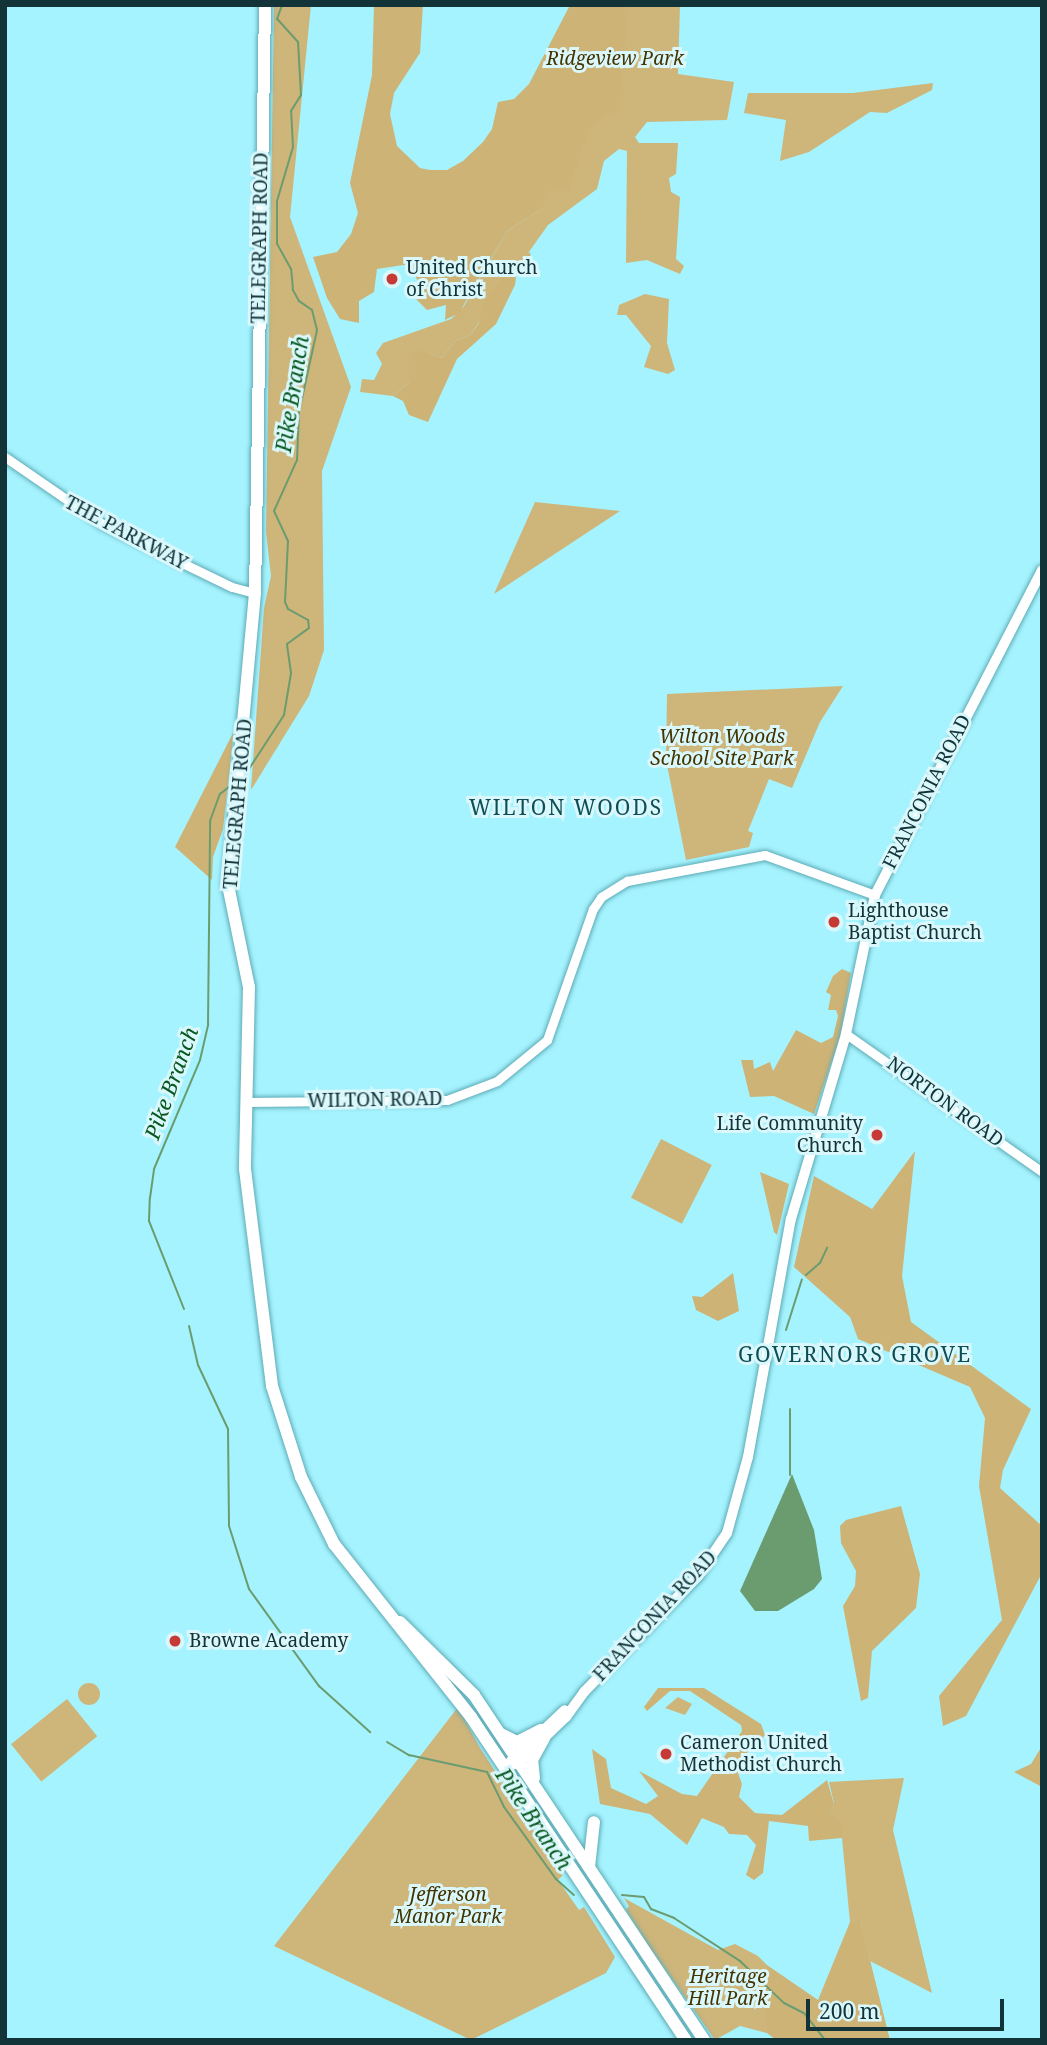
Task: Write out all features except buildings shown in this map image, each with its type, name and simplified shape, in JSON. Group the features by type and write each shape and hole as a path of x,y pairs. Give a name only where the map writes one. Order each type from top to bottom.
{"main road":[{"name":"TELEGRAPH ROAD","path":"265,5 255,593 228,872 233,922 250,999 246,1102 247,1189 272,1386 321,1522 386,1611 457,1698 685,2040"},
{"name":"FRANCONIA ROAD","path":"506,1768 571,1707 698,1576 732,1522 791,1219 846,1034 875,895 1042,570"},
{"name":"TELEGRAPH ROAD","path":"386,1611 464,1681 704,2040"},
{"path":"501,1734 517,1742 542,1734"},
{"path":"542,1734 531,1770 548,1807"},
{"path":"567,1834 586,1836 594,1822 589,1867"}],"street":[{"name":"THE PARKWAY","path":"5,457 102,524 232,587 255,593"},
{"name":"WILTON ROAD","path":"246,1102 447,1100 498,1081 544,1045 570,985 593,909 601,897 627,881 765,855 875,895"},
{"name":"NORTON ROAD","path":"846,1034 866,1044 1042,1172"}],"green space":[{"path":"274,5 311,5 290,217 351,387 322,471 324,650 309,696 251,790 264,608 271,576 266,532"},
{"name":"Ridgeview Park","path":"374,5 423,5 420,53 394,93 390,114 397,146 420,168 447,170 463,161 483,142 492,129 498,102 514,99 529,84 570,5 628,5 619,111 604,115 588,130 569,189 551,188 540,210 507,231 459,313 445,320 446,305 427,310 415,298 420,286 410,264 377,269 374,292 359,301 359,323 340,319 327,298 313,257 337,252 351,234 358,213 350,183 372,75"},
{"name":"Ridgeview Park","path":"575,5 680,5 678,74 734,82 727,120 647,122 635,137 639,143 678,143 676,174 669,178 671,192 680,197 676,259 684,266 680,274 647,260 626,263 627,151 619,149 604,161 597,189 548,225 470,335 454,342 442,358 421,350 410,382 393,396 360,392 362,379 374,380 382,364 376,353 383,343 451,319 464,306 507,231 540,210"},
{"path":"933,83 932,90 887,113 870,112 809,152 780,161 786,120 744,113 748,93 853,93"},
{"path":"530,252 531,259 517,270 515,285 496,324 457,359 428,422 409,415 403,401 393,396 410,382 408,366 413,353 419,349 442,358 454,342 470,335 479,323 484,303 509,268"},
{"path":"645,294 669,299 667,343 675,370 668,374 644,367 651,346 626,315 617,315 619,305"},
{"path":"535,502 620,511 494,594"},
{"name":"Wilton Woods School Site Park","path":"843,686 820,722 792,788 769,779 748,831 753,833 749,847 686,860 666,760 667,694"},
{"path":"234,731 223,829 213,857 212,880 175,847"},
{"path":"842,969 851,973 840,1037 814,1114 774,1096 750,1097 741,1060 753,1060 754,1069 770,1062 773,1071 796,1030 821,1043 833,1037 838,1016 836,1010 828,1010 831,995 826,992 833,976"},
{"path":"661,1139 712,1165 682,1224 631,1198"},
{"path":"915,1151 902,1276 911,1322 1031,1409 1003,1470 1000,1488 1042,1526 1042,1573 966,1716 943,1726 939,1696 1002,1620 979,1486 985,1418 970,1387 858,1339 850,1317 794,1267 814,1176 872,1209"},
{"path":"760,1172 789,1184 777,1235 774,1232"},
{"path":"733,1273 739,1311 718,1321 696,1310 692,1296 702,1297"},
{"path":"901,1506 920,1574 916,1608 872,1651 868,1698 861,1701 843,1606 855,1586 856,1571 841,1543 840,1526 846,1520"},
{"path":"89,1683 99,1690 100,1694 93,1704 89,1705 79,1698 78,1694 85,1684"},
{"path":"658,1688 704,1688 761,1724 765,1735 735,1765 742,1784 739,1797 755,1813 782,1815 827,1780 834,1804 830,1815 841,1821 842,1838 809,1841 808,1826 769,1821 763,1873 754,1880 746,1875 756,1845 747,1835 729,1834 724,1827 702,1818 687,1845 650,1814 600,1804 592,1749 606,1759 611,1788 646,1804 658,1796 639,1771 682,1794 697,1796 742,1731 741,1725 690,1691 670,1691 647,1711 644,1707"},
{"path":"678,1697 692,1704 685,1715 665,1708"},
{"path":"67,1699 97,1736 41,1782 11,1744"},
{"name":"Jefferson Manor Park","path":"458,1707 480,1748 563,1875 558,1880 579,1910 584,1907 615,1957 606,1973 471,2040 274,1946"},
{"path":"1042,1746 1042,1787 1014,1772 1031,1764"},
{"path":"904,1778 893,1830 932,1993 870,1961 860,1921 850,1922 842,1838 830,1815 834,1803 829,1782"},
{"name":"Heritage Hill Park","path":"624,1898 718,1950 735,1944 758,1956 767,1965 767,2033 740,2026 715,2040 650,1948 626,1910 629,1906"},
{"path":"860,1920 890,2040 776,2040 767,2033 767,1965 818,2000 850,1922"}],"shaded area":[{"path":"792,1474 814,1530 822,1579 814,1589 778,1611 755,1611 740,1591"}],"waterway":[{"name":"Pike Branch","path":"247,772 284,715 291,673 287,644 309,628 308,620 288,609 285,602 288,541 274,511 297,460 299,412 317,330 312,310 299,301 293,290 291,269 277,244 277,201 293,147 291,111 301,95 298,42 277,19 282,5"},
{"name":"Pike Branch","path":"184,1309 149,1221 150,1198 154,1169 200,1060 208,1024 210,821 220,794 233,784"},
{"path":"806,1275 820,1263 827,1248"},
{"path":"786,1330 802,1279"},
{"name":"Pike Branch","path":"189,1326 198,1365 228,1429 229,1526 249,1589 319,1686 370,1732"},
{"path":"790,1409 790,1475"},
{"name":"Pike Branch","path":"387,1742 409,1755 487,1772 504,1807 556,1879 574,1895"},
{"name":"Pike Branch","path":"622,1895 644,1897 651,1909 674,1918 740,1961 784,2003 804,2013 825,2040"}],"place":[{"name":"United Church of Christ","path":"392,279"},
{"name":"Lighthouse Baptist Church","path":"834,922"},
{"name":"Life Community Church","path":"877,1135"},
{"name":"Browne Academy","path":"175,1641"},
{"name":"Cameron United Methodist Church","path":"666,1754"}],"district":[{"name":"WILTON WOODS","path":"566,807"},
{"name":"GOVERNORS GROVE","path":"855,1354"}]}
